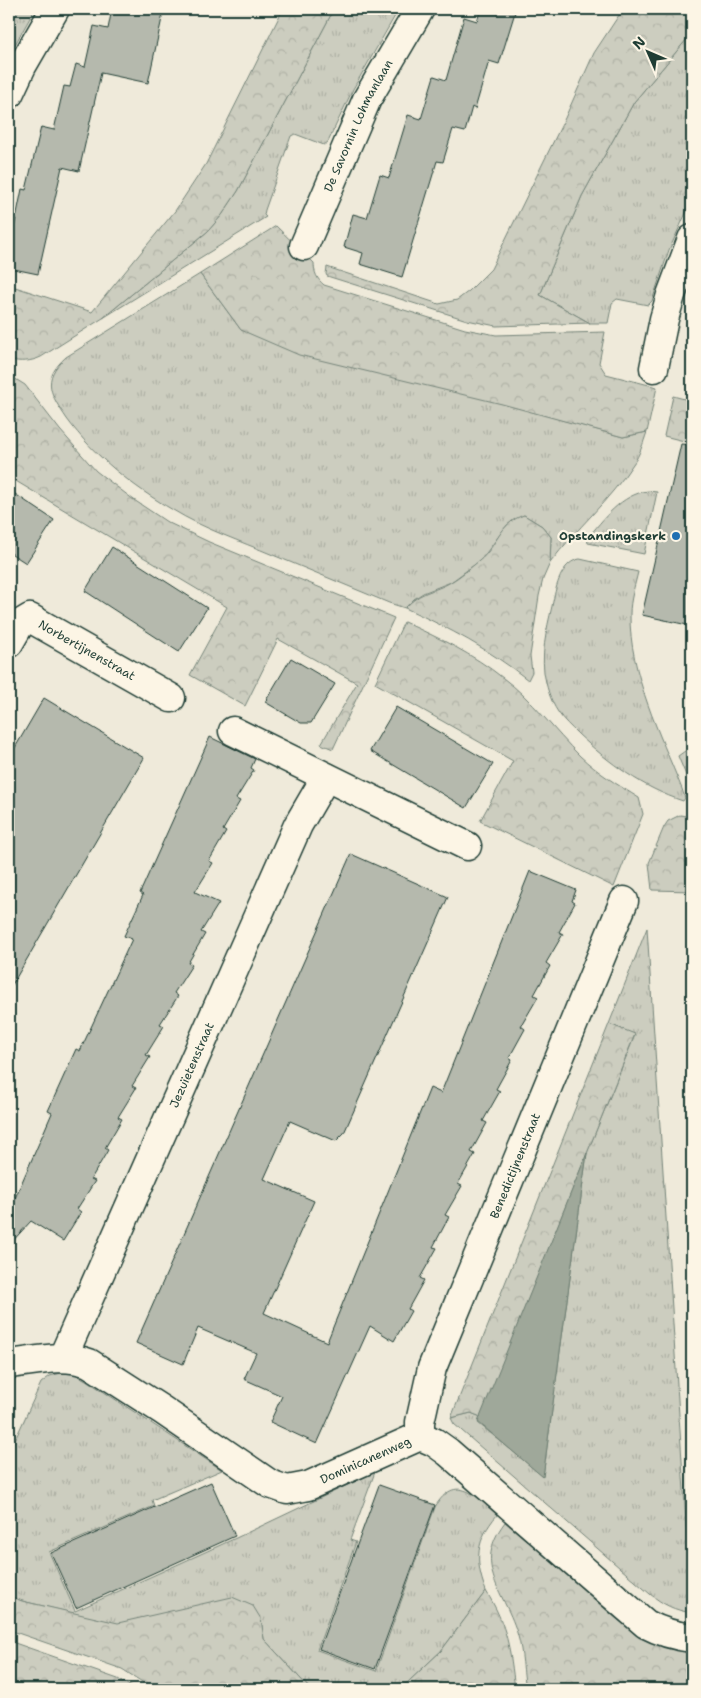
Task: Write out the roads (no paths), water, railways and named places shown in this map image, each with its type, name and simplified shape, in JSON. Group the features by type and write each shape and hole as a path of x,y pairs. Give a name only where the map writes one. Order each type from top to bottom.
{"street":[{"path":"9,94 22,66 55,9"},
{"name":"De Savornin Lohmanlaan","path":"304,246 367,99 420,9"},
{"path":"654,368 666,311 692,239"},
{"name":"Norbertijnenstraat","path":"9,643 20,624 30,618 171,698"},
{"path":"234,731 467,846"},
{"name":"Jezuïetenstraat","path":"63,1357 298,824 326,776"},
{"name":"Benedictijnenstraat","path":"420,1436 420,1422 432,1368 624,901"},
{"name":"Dominicanenweg","path":"9,1364 63,1357 77,1358 89,1363 270,1484 287,1490 308,1486 420,1436 434,1442 448,1452 646,1624 669,1634 692,1638"}],"place":[{"name":"Opstandingskerk","path":"676,536"}]}
